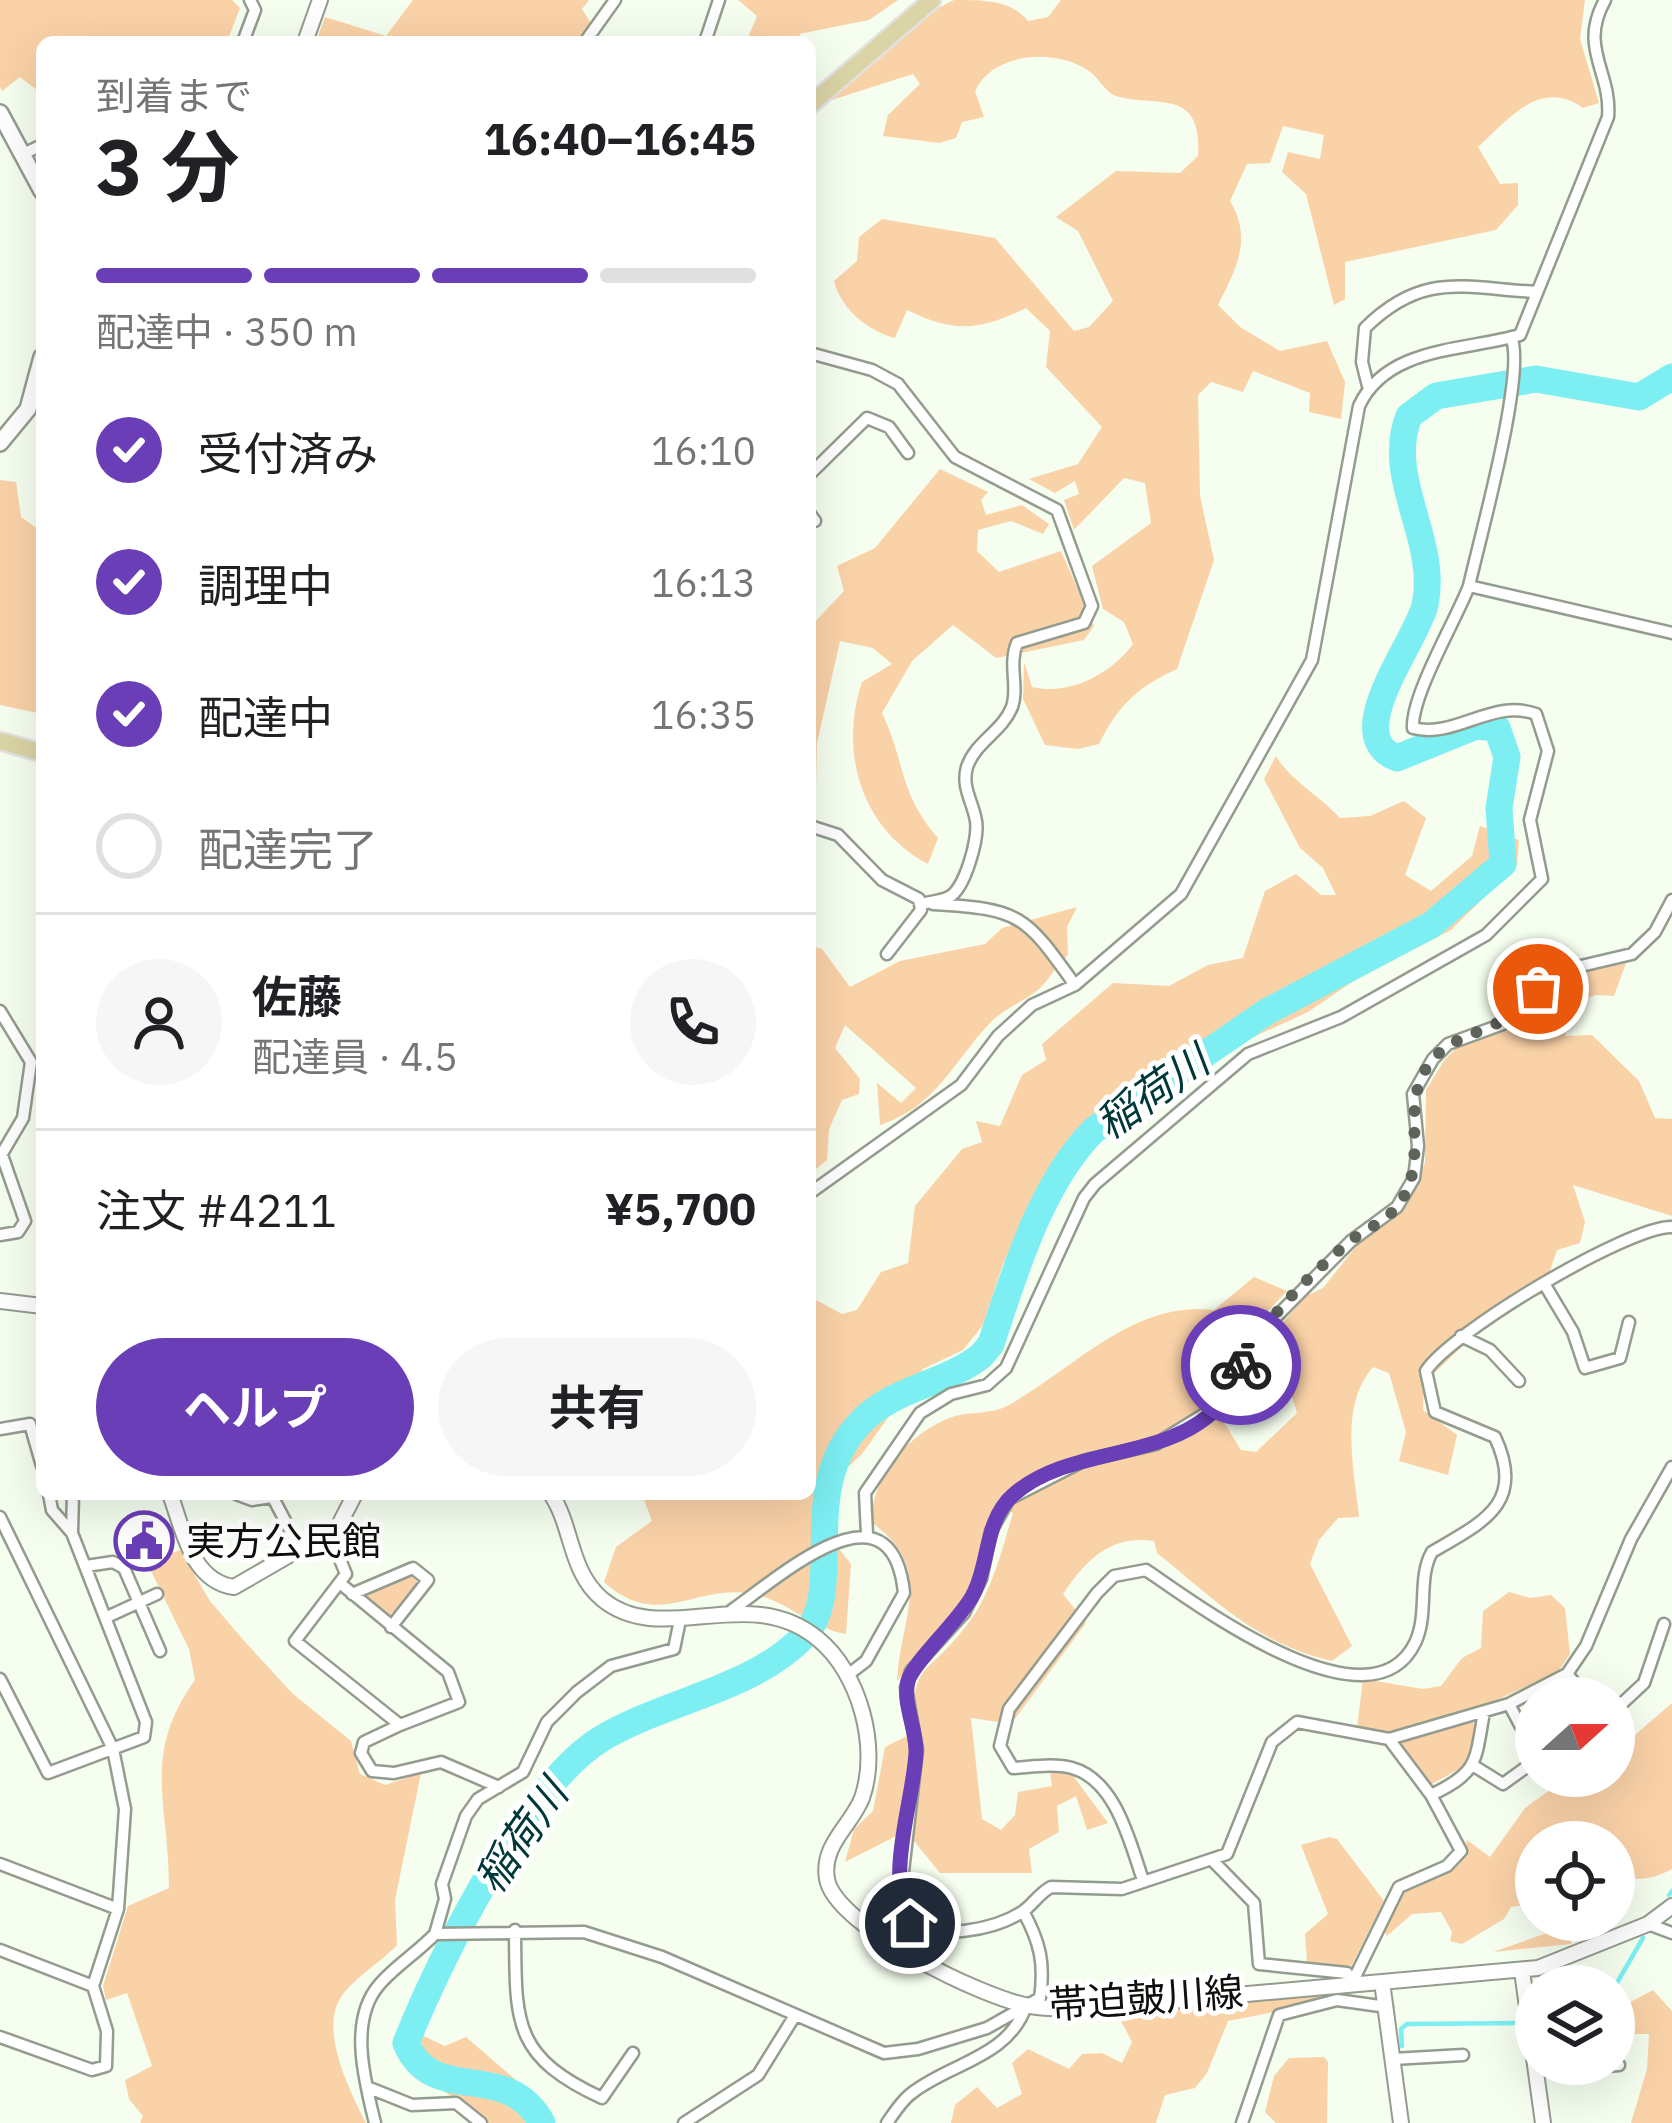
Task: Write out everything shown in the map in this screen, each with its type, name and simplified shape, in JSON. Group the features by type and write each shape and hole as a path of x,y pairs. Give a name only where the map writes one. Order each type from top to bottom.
{"main road":[{"path":"816,100 932,0"},
{"path":"0,113 36,180"},
{"path":"0,443 28,409 36,388"},
{"path":"0,741 36,751"}],"street":[{"path":"245,36 254,10 250,0"},
{"path":"307,36 320,0"},
{"path":"589,36 615,0"},
{"path":"707,36 719,0"},
{"path":"867,1534 865,1493 920,1413 951,1394 987,1385 1006,1368 1084,1198 1095,1184 1248,1054 1320,1027 1486,935 1542,879 1530,820 1548,751 1536,714 1513,706 1429,732 1413,728 1412,707 1444,648 1469,586 1509,404 1514,344 1608,117 1610,99 1594,59 1594,18 1605,0"},
{"path":"21,155 36,148"},
{"path":"1368,386 1362,362 1365,328 1393,300 1425,286 1537,292"},
{"path":"816,1189 961,1085 1032,1005 1075,985 1180,894 1312,660 1359,406 1368,386 1435,350 1514,344"},
{"path":"816,355 872,370 898,384 955,457 1057,510 1092,606 1084,623 1017,644 1011,657 1014,704 1003,722 980,742 965,770 967,796 978,824 962,885 949,897 921,904 887,954"},
{"path":"816,468 867,418 889,428 908,453"},
{"path":"1469,586 1672,633"},
{"path":"816,828 838,836 882,880 921,904 996,908 1032,925 1075,985"},
{"path":"1672,900 1655,932 1632,954 1564,970 1503,1024 1448,1044 1433,1059 1413,1094 1418,1146 1414,1178 1397,1208 1351,1240 1273,1320 1250,1346 1221,1404 1156,1444 1113,1451 1015,1493 997,1517 981,1580 946,1637 911,1671 906,1688 916,1750 901,1889 910,1923 925,1932 967,1930 1023,1911 1051,1887 1122,1889 1214,1862 1236,1842 1272,1742 1297,1722 1389,1739 1508,1704 1567,1674 1586,1646 1630,1539 1672,1467"},
{"path":"0,1011 31,1062 29,1100 1,1157 26,1221 18,1232 0,1235"},
{"path":"1143,1880 1110,1799 1088,1776 1072,1768 1012,1768 1004,1759 1001,1732 1009,1708 1097,1593 1129,1570 1146,1570 1272,1653 1352,1673 1385,1669 1398,1661 1415,1644 1432,1552 1491,1517 1502,1502 1504,1456 1495,1437 1435,1412 1424,1382 1432,1360 1461,1336 1639,1233 1672,1226"},
{"path":"1546,1285 1573,1332 1585,1368 1620,1358 1629,1322"},
{"path":"0,1300 36,1305"},
{"path":"1461,1336 1490,1350 1519,1381"},
{"path":"0,1429 30,1424 36,1445"},
{"path":"0,1679 47,1773 144,1738 146,1722 86,1566 50,1500"},
{"path":"72,1533 73,1500"},
{"path":"172,1500 191,1554 220,1585 251,1581 301,1551 329,1533 354,1500"},
{"path":"273,1500 301,1551"},
{"path":"553,1500 574,1561 600,1598 628,1615 680,1619 732,1610 764,1615 816,1636 849,1674 866,1661 904,1593 896,1552 884,1539 867,1534 789,1569 732,1610"},
{"path":"0,1517 113,1749 125,1809 118,1909 93,1986 107,2031 106,2066 92,2070 0,2036"},
{"path":"329,1533 345,1563 341,1584 295,1641 400,1725"},
{"path":"86,1566 113,1562 124,1568 160,1651"},
{"path":"352,1594 412,1568 428,1580 391,1627"},
{"path":"341,1584 448,1672 459,1702 364,1742 361,1753 372,1771 394,1773 441,1762 499,1787"},
{"path":"106,1617 158,1594"},
{"path":"375,2123 362,2052 370,1998 439,1934 446,1900 442,1884 466,1816 478,1799 523,1772 547,1722 577,1692 611,1666 674,1649 680,1619"},
{"path":"1635,1691 1644,1683 1664,1624"},
{"name":"帯迫皷川線","path":"849,1674 859,1698 868,1764 864,1794 827,1858 827,1881 836,1902 877,1936 1026,2006 1102,2007 1515,1972"},
{"path":"1508,1704 1515,1717"},
{"path":"1431,1795 1466,1778 1474,1766 1484,1712"},
{"path":"1350,1985 1399,1887 1447,1866 1461,1851 1431,1795 1389,1739"},
{"path":"1474,1766 1503,1784 1515,1774"},
{"path":"1214,1862 1254,1903 1259,1964 1347,1973 1350,1985"},
{"path":"0,1864 118,1909"},
{"name":"帯迫皷川線","path":"1551,1965 1648,1924 1672,1906"},
{"path":"439,1934 584,1932 662,1957 794,2017 890,2053 987,2028 1040,1998 1044,1967 1040,1940 1023,1911"},
{"path":"1648,1924 1672,1933"},
{"path":"515,1930 516,2023 558,2078 602,2098 633,2053"},
{"path":"0,1950 93,1986"},
{"path":"1382,1982 1401,2123"},
{"path":"1242,2123 1279,2014 1337,2000 1387,2008"},
{"path":"887,2123 909,2094 988,2052 1022,2019 1026,2006"},
{"path":"684,2123 758,2075 794,2017"},
{"path":"1394,2059 1463,2055"},
{"path":"1538,2085 1543,2123"},
{"path":"367,2087 412,2105 456,2103 481,2123"},
{"path":"707,2109 714,2123"}],"shaded area":[{"path":"0,0 232,0 240,8 229,36 36,36 36,89 20,77 2,91"},
{"path":"413,0 589,0 582,9 592,25 581,36 386,36"},
{"path":"738,0 898,0 869,20 801,36 749,36 757,16"},
{"path":"954,0 1005,5 1028,21 1048,17 1061,0 1585,0 1580,39 1599,103 1583,108 1553,97 1539,100 1514,114 1478,147 1500,184 1518,183 1518,205 1496,230 1345,262 1345,299 1334,305 1306,194 1282,172 1288,152 1320,159 1324,135 1283,126 1270,163 1247,164 1230,201 1240,228 1239,254 1218,305 1240,327 1280,351 1327,341 1345,382 1341,419 1309,412 1310,393 1253,371 1243,392 1211,382 1198,395 1200,496 1214,560 1177,669 1131,698 1099,744 1078,749 1045,745 1023,699 1024,662 1032,687 1060,688 1101,673 1133,644 1124,622 1103,609 1092,566 1151,523 1145,483 1124,478 1074,530 1064,500 1079,494 1075,481 1055,493 1029,479 1078,464 1102,427 1046,367 1050,331 1026,308 966,326 939,323 907,310 895,338 857,317 834,281 857,261 859,237 882,219 995,238 1074,331 1089,327 1113,301 1078,231 1056,217 1116,171 1180,173 1198,156 1198,134 1185,109 1116,96 1089,71 1043,57 1010,61 996,68 975,91 984,117 962,122 956,138 939,143 883,136 888,115 920,84 913,74 819,104 924,15"},
{"path":"325,17 386,36 318,36"},
{"path":"940,469 988,492 981,500 986,515 1022,505 1049,524 1043,534 1011,521 978,530 977,551 999,572 1061,551 1094,626 1084,640 996,658 953,625 912,661 882,713 909,791 938,838 928,864 886,830 861,785 855,760 855,708 862,682 892,664 873,648 840,641 817,743 816,787 816,621 844,591 837,566 875,548"},
{"path":"0,480 16,482 21,517 36,528 36,713 0,705"},
{"path":"1276,756 1340,818 1370,816 1404,801 1426,818 1405,875 1431,891 1472,856 1480,826 1519,840 1517,865 1451,930 1355,980 1308,1012 1130,1094 1058,1154 1003,1264 983,1325 963,1350 923,1369 862,1454 837,1477 827,1520 831,1539 851,1564 846,1634 758,1595 716,1594 661,1605 624,1597 604,1582 616,1547 652,1521 644,1500 816,1500 816,1300 842,1314 857,1310 881,1272 908,1263 915,1206 962,1149 982,1142 976,1121 1000,1126 1022,1075 1046,1060 1042,1044 1113,983 1169,986 1208,965 1243,958 1265,891 1296,874 1321,895 1336,895 1323,868 1300,848 1264,779"},
{"path":"1077,907 1067,927 1068,955 1046,982 995,1018 930,1095 900,1117 880,1125 877,1083 901,1103 916,1088 845,1025 835,1048 860,1079 859,1094 842,1100 829,1129 827,1160 816,1169 816,948 850,987 900,961 985,944 1002,928"},
{"path":"1626,963 1614,996 1596,995 1560,1007 1566,1036 1592,1035 1639,1081 1655,1118 1672,1119 1672,1216 1573,1185 1585,1222 1580,1243 1557,1250 1542,1294 1497,1313 1424,1383 1423,1410 1457,1435 1448,1475 1399,1461 1406,1432 1389,1373 1373,1367 1362,1383 1352,1419 1359,1517 1338,1518 1319,1540 1310,1564 1352,1646 1332,1661 1281,1643 1218,1604 1157,1553 1154,1541 1112,1546 1090,1561 1063,1594 1086,1623 1011,1724 971,1718 982,1819 1001,1830 1015,1815 1018,1792 1052,1786 1050,1772 1071,1773 1108,1823 1087,1830 1076,1796 1057,1806 1059,1832 1029,1849 1032,1873 940,1873 906,1831 845,1862 854,1829 873,1811 885,1747 909,1735 919,1680 983,1600 1013,1513 1002,1508 973,1584 941,1632 897,1681 909,1576 891,1540 871,1522 885,1473 907,1445 936,1424 959,1415 1007,1406 1130,1326 1185,1310 1214,1310 1254,1277 1287,1291 1236,1345 1219,1395 1174,1434 1220,1416 1241,1450 1256,1452 1297,1413 1288,1385 1297,1357 1254,1356 1306,1296 1323,1288 1358,1244 1396,1217 1409,1198 1425,1163 1426,1090 1445,1059 1459,1046 1508,1030 1565,973"},
{"path":"180,1550 210,1601 246,1643 293,1694 351,1741 360,1774 385,1785 421,1773 395,1900 397,1945 346,1990 335,2011 339,2061 366,2123 140,2123 143,2116 129,2099 125,2080 152,2066 127,1993 106,2000 103,1986 128,1906 169,1888 163,1756 178,1707 195,1680 189,1649 147,1563"},
{"path":"412,1575 419,1585 388,1617 366,1601 369,1591"},
{"path":"1509,1592 1530,1598 1551,1595 1565,1608 1570,1654 1557,1673 1515,1677 1515,1692 1469,1712 1388,1734 1357,1728 1363,1679 1423,1689 1441,1686 1462,1658 1481,1648 1483,1611"},
{"path":"1672,1703 1672,1869 1635,1879 1635,1821 1516,1821 1540,1797 1635,1797 1635,1735"},
{"path":"1477,1724 1470,1763 1432,1784 1396,1746 1399,1740"},
{"path":"1515,1822 1515,1906 1504,1919 1462,1944 1450,1941 1452,1932 1441,1912 1412,1914 1387,1936 1382,1926 1406,1886 1463,1853 1467,1840 1490,1857"},
{"path":"1337,1839 1384,1901 1352,1965 1334,1969 1307,1962 1305,1934 1328,1914 1301,1845"},
{"path":"1524,1941 1571,1941 1571,1944 1493,1952"},
{"path":"1653,1990 1672,2011 1672,2123 1631,2123 1647,2069 1649,2034 1635,2034 1635,2000"},
{"path":"1342,1991 1315,2004 1228,2021 1207,2073 1195,2088 1165,2095 1156,2123 951,2123 955,2105 977,2087 997,2108 1022,2094 1012,2063 1028,2049 1069,2069 1082,2054 1102,2053 1122,2063 1132,2042 1120,2019 1142,2009"},
{"path":"419,2034 445,2046 466,2037 538,2099 552,2123 489,2123 445,2092 438,2065 424,2052"},
{"path":"1324,2057 1328,2062 1327,2123 1276,2123 1265,2112 1274,2076 1289,2058"}],"waterway":[{"name":"稲荷川","path":"542,2123 527,2103 509,2092 434,2074 418,2062 406,2043 463,1922 543,1794 601,1739 759,1670 804,1636 822,1592 826,1506 842,1448 875,1410 967,1365 991,1344 1044,1203 1094,1130 1268,1011 1431,925 1503,864 1499,808 1507,757 1497,728 1476,726 1397,758 1381,747 1376,730 1386,688 1425,605 1425,556 1403,463 1409,416 1436,396 1536,379 1639,397 1672,377"},
{"path":"1669,1895 1672,1891"},
{"path":"1627,1965 1643,1938"},
{"path":"1402,2046 1401,2029 1407,2024 1515,2023"}],"way so far":[{"path":"1241,1365 1250,1346 1351,1240 1397,1208 1414,1178 1418,1146 1412,1105 1421,1074 1448,1044 1503,1024 1538,989"}],"place":[{"name":"実方公民館","path":"144,1541"}],"route":[{"path":"910,1923 901,1889 916,1750 906,1688 911,1671 964,1612 981,1580 997,1517 1015,1493 1055,1473 1113,1451 1156,1444 1203,1417 1221,1404 1241,1365"}]}
